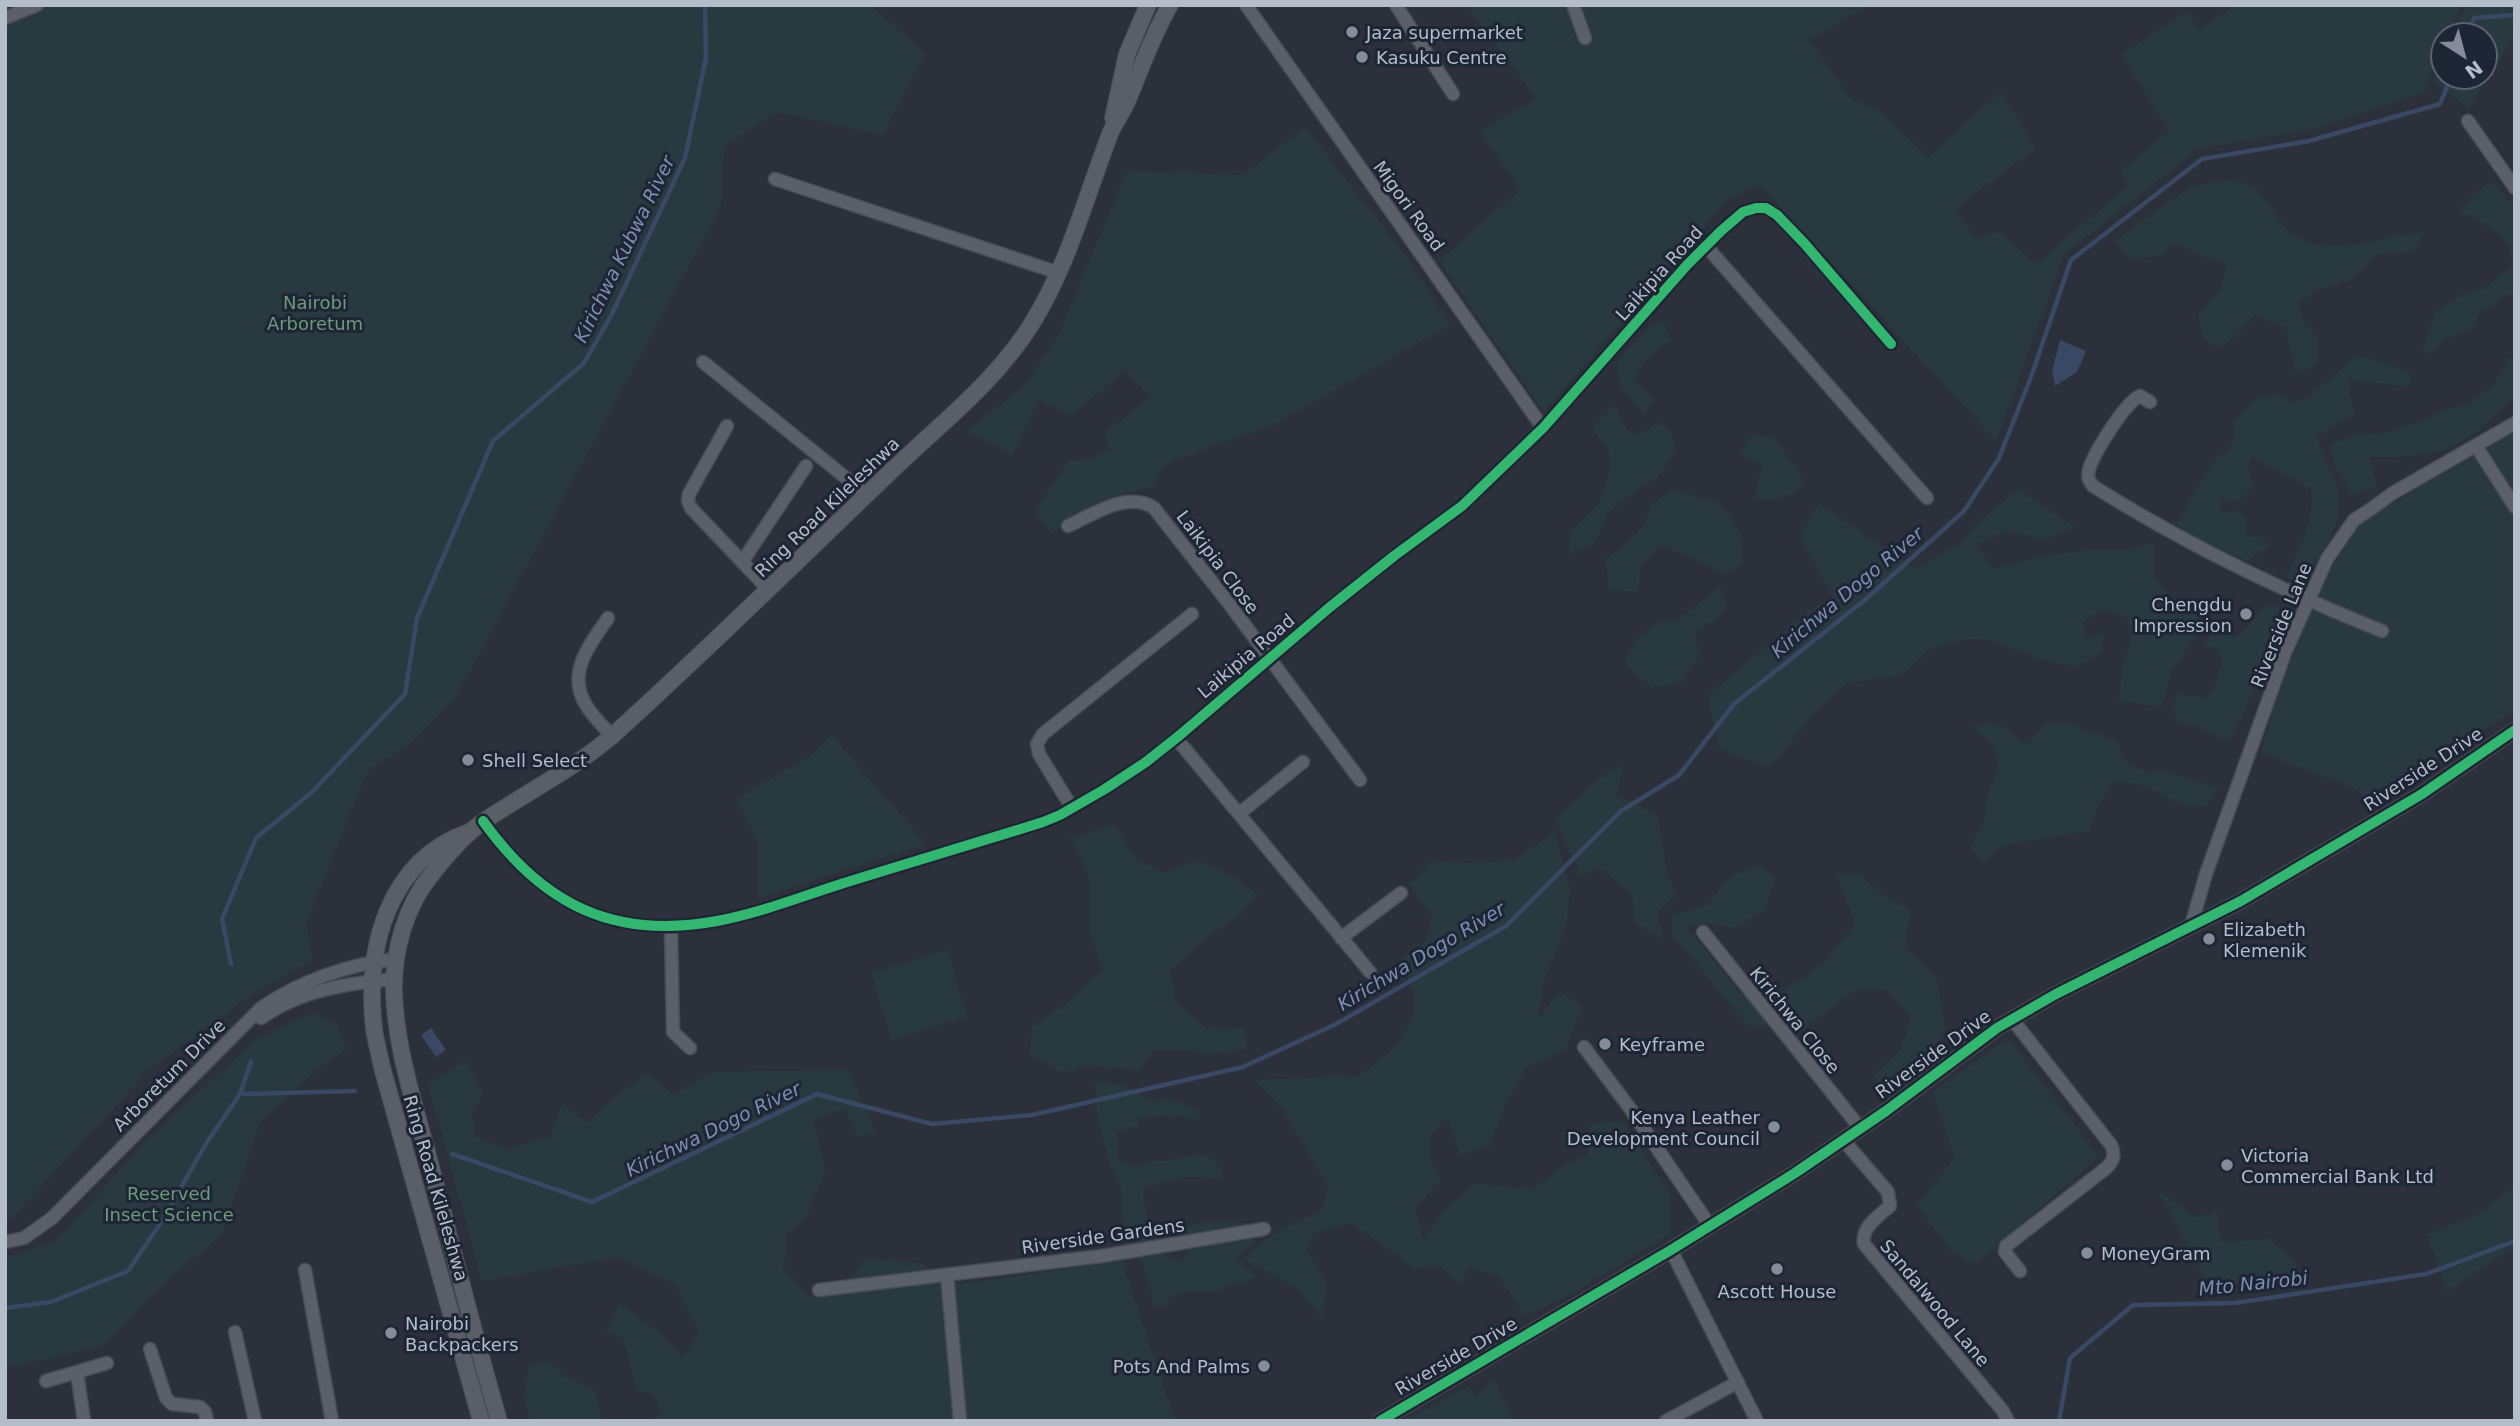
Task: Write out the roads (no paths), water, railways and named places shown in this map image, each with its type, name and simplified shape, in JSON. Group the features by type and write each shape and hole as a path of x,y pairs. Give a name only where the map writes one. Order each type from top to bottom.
{"main road":[{"name":"Ring Road Kileleshwa","path":"1111,131 1127,54 1148,5"},
{"name":"Ring Road Kileleshwa","path":"481,1421 383,1071 374,1028 375,962 389,903 405,877 421,860 446,841 477,826 556,778 612,736 997,371 1032,323 1059,273 1111,131 1134,85 1151,40 1170,5"},
{"name":"Ring Road Kileleshwa","path":"477,826 430,875 412,905 396,959 395,979 397,1025 415,1106 499,1421"}],"street":[{"path":"5,18 37,5"},
{"name":"Migori Road","path":"1246,5 1543,428"},
{"path":"1396,5 1453,94"},
{"path":"1573,5 1585,38"},
{"path":"2468,121 2515,188"},
{"path":"775,179 1059,273"},
{"name":"Laikipia Road","path":"477,826 519,866 558,897 590,913 620,922 642,927 671,927 719,921 746,914 1043,822 1105,789 1176,738 1394,556 1462,506 1543,428 1706,246 1743,212 1766,208 1777,215 1891,344"},
{"path":"1706,246 1927,498"},
{"path":"703,362 867,495"},
{"path":"2150,402 2140,396 2133,398 2106,434 2088,471 2088,479 2093,486 2140,516 2307,601 2382,631"},
{"name":"Riverside Lane","path":"2191,926 2206,874 2285,653 2327,559 2354,520 2393,493 2515,423"},
{"path":"727,426 689,494 688,501 691,508 769,590"},
{"path":"2476,446 2515,507"},
{"path":"742,562 806,466"},
{"name":"Laikipia Close","path":"1068,526 1122,503 1138,501 1158,511 1360,780"},
{"path":"1072,808 1038,754 1038,744 1043,734 1192,614"},
{"path":"608,618 582,656 579,669 580,688 585,704 612,736"},
{"name":"Riverside Drive","path":"1380,1421 1671,1250 1844,1141 2012,1019 2241,901 2400,807 2515,730"},
{"path":"1176,738 1370,972"},
{"path":"1240,813 1303,762"},
{"path":"1341,938 1401,893"},
{"path":"671,927 673,1032 690,1048"},
{"name":"Kirichwa Close","path":"1703,932 1861,1129"},
{"name":"Arboretum Drive","path":"5,1242 24,1238 52,1218 261,1008 318,978 396,959"},
{"path":"226,1042 284,1003 348,984 395,979"},
{"path":"2012,1019 2112,1145 2114,1154 2105,1169 2006,1246 2005,1252 2020,1271"},
{"path":"1584,1048 1629,1107 1710,1226"},
{"name":"Sandalwood Lane","path":"1844,1141 1888,1192 1890,1201 1890,1206 1867,1227 1864,1244 2003,1411 2008,1421"},
{"name":"Riverside Gardens","path":"818,1290 1102,1256 1264,1229"},
{"path":"1671,1250 1757,1421"},
{"path":"305,1269 332,1421"},
{"path":"947,1275 960,1421"},
{"path":"235,1332 255,1421"},
{"path":"150,1349 166,1398 172,1404 200,1407 205,1412 207,1421"},
{"path":"46,1381 107,1363"},
{"path":"77,1372 84,1421"},
{"path":"1666,1421 1738,1382"}],"water":[{"path":"2060,340 2086,351 2077,372 2055,386 2052,371"},
{"path":"431,1028 446,1050 436,1057 421,1035"}],"waterway":[{"name":"Kirichwa Kubwa River","path":"231,964 222,919 256,838 311,793 405,694 417,618 493,441 584,363 612,314 685,158 706,58 705,5"},
{"name":"Kirichwa Dogo River","path":"2473,21 2474,18 2515,15"},
{"name":"Kirichwa Dogo River","path":"452,1154 592,1202 817,1094 932,1124 1032,1115 1243,1067 1336,1024 1506,926 1621,811 1679,775 1734,704 1866,599 1964,511 1999,458 2031,377 2071,260 2202,159 2309,141 2440,104 2445,91"},
{"path":"5,1308 51,1302 128,1271 162,1221 207,1142 240,1094 251,1062"},
{"name":"Kirichwa Dogo River","path":"240,1094 355,1091"},
{"name":"Mto Nairobi","path":"2059,1421 2070,1358 2133,1305 2235,1303 2426,1274 2515,1241"}],"place":[{"name":"Jaza supermarket","path":"1352,32"},
{"name":"Kasuku Centre","path":"1362,57"},
{"name":"Chengdu Impression","path":"2246,614"},
{"name":"Shell Select","path":"468,760"},
{"name":"Elizabeth Klemenik","path":"2209,939"},
{"name":"Keyframe","path":"1605,1044"},
{"name":"Kenya Leather Development Council","path":"1774,1127"},
{"name":"Victoria Commercial Bank Ltd","path":"2227,1165"},
{"name":"MoneyGram","path":"2087,1253"},
{"name":"Ascott House","path":"1777,1269"},
{"name":"Nairobi Backpackers","path":"391,1333"},
{"name":"Pots And Palms","path":"1264,1366"}],"park label":[{"name":"Nairobi Arboretum","path":"315,312"},
{"name":"Reserved Insect Science","path":"169,1203"}]}
